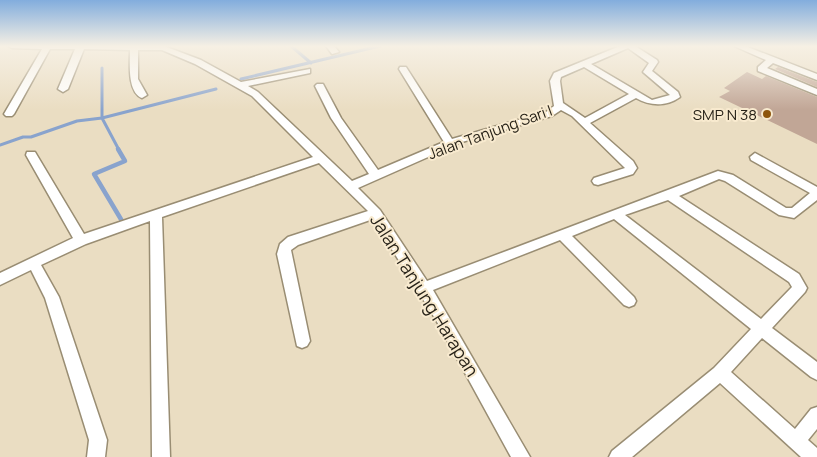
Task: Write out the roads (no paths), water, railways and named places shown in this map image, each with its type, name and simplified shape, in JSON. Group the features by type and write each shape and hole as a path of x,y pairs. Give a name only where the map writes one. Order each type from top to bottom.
{"street":[{"path":"8,114 35,67"},
{"path":"63,89 72,67"},
{"path":"134,67 134,79 142,95"},
{"name":"Jalan Tanjung Harapan","path":"208,67 241,85 260,98 376,213 424,288 521,457"},
{"name":"Jalan Tanjung Sari I","path":"349,187 450,144 489,130 549,114 558,109 559,105 554,81 556,76 575,67"},
{"path":"591,67 654,103 676,95 647,72 649,67"},
{"path":"763,67 761,69 817,92"},
{"path":"791,67 817,77"},
{"path":"403,69 450,144"},
{"path":"241,85 307,71"},
{"path":"320,86 336,118 376,176"},
{"path":"584,122 636,94"},
{"path":"559,105 584,122 631,168 629,171 598,181"},
{"path":"31,155 81,240"},
{"path":"424,288 562,234 669,195 714,176 722,175 789,214 794,213 817,193 755,157"},
{"path":"0,279 81,240 156,216 321,158"},
{"path":"618,457 720,373 800,288 798,282 669,195"},
{"path":"302,340 284,254 285,248 293,241 376,213"},
{"path":"615,214 760,330 817,372"},
{"path":"156,216 161,457"},
{"path":"562,234 629,301"},
{"path":"34,264 52,298 70,349 98,440 96,457"},
{"path":"720,373 814,457"},
{"path":"797,441 817,415"}],"waterway":[{"path":"241,79 290,67"},
{"path":"102,68 102,118"},
{"path":"102,118 216,89"},
{"path":"0,145 23,137 31,137 77,121 102,118"},
{"path":"102,118 119,150"},
{"path":"118,149 125,161 94,174 122,221"}],"place":[{"name":"SMP N 38","path":"767,114"}]}
